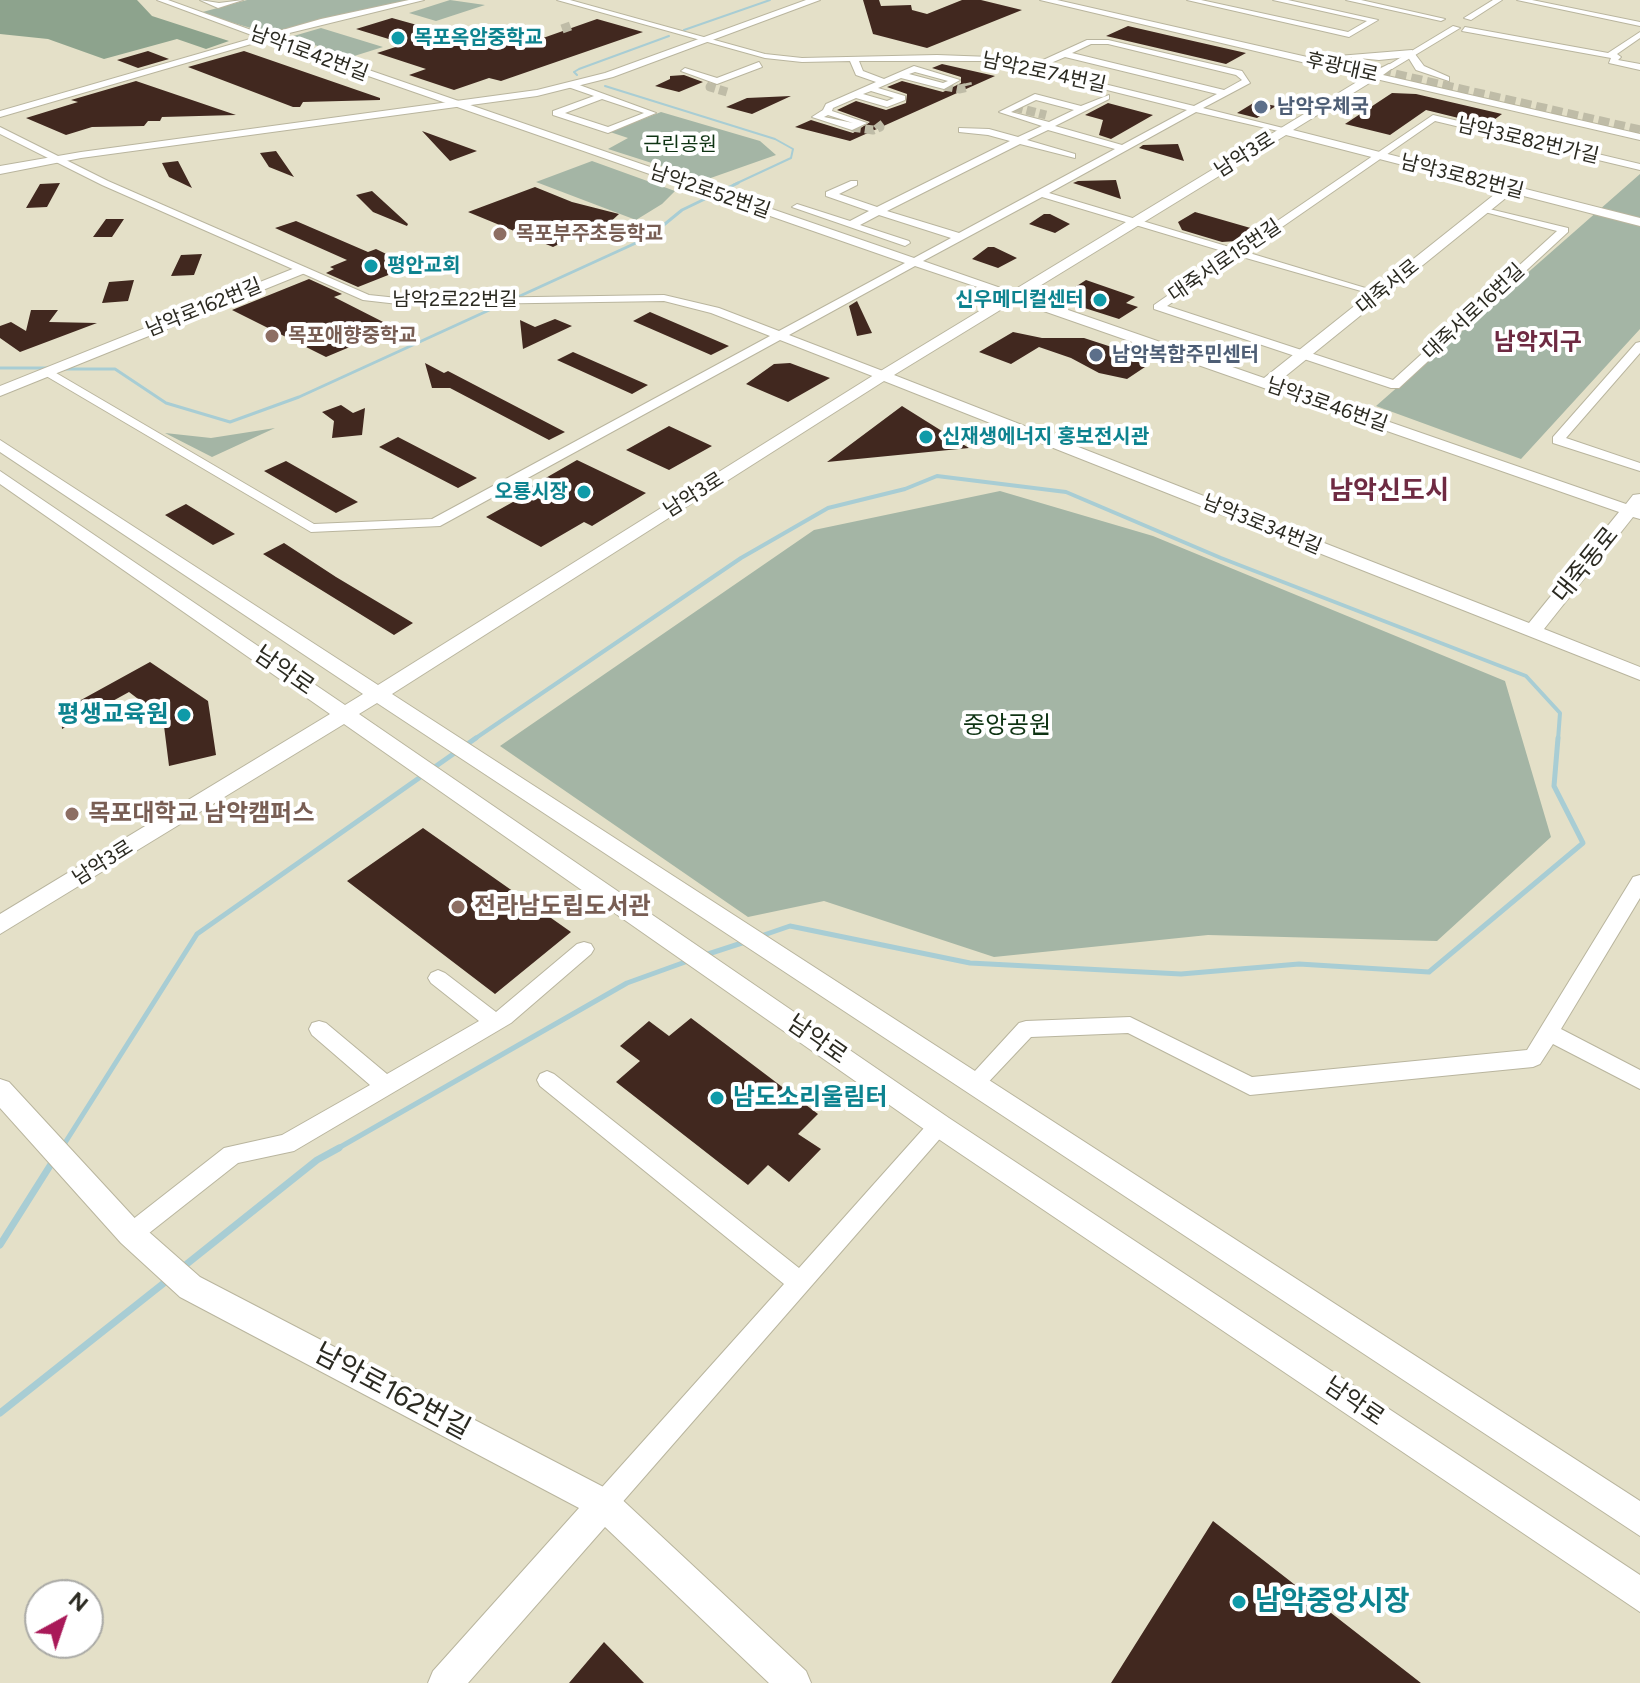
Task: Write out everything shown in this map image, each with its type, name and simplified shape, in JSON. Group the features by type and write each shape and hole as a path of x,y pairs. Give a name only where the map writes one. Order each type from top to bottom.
{"street":[{"name":"남악1로42번길","path":"161,0 457,106"},
{"path":"204,0 218,6 239,0"},
{"path":"0,114 331,18 420,0"},
{"name":"남악2로74번길","path":"561,0 765,56 854,60 965,57 1033,68 1284,131"},
{"path":"0,170 59,158 457,106 571,85 609,75 815,0"},
{"name":"후광대로","path":"1045,0 1337,61"},
{"name":"후광대로","path":"1058,0 1382,71 1422,86 1640,137"},
{"name":"후광대로","path":"1075,0 1382,71 1445,79 1567,107"},
{"name":"후광대로","path":"1090,0 1337,61"},
{"path":"1191,0 1349,35 1374,20 1277,0"},
{"path":"1274,18 1310,0"},
{"path":"1350,0 1468,18 1596,49 1639,24"},
{"path":"1468,18 1498,0"},
{"path":"1521,0 1639,24"},
{"path":"1449,17 1444,25 1612,55 1627,53 1640,44"},
{"path":"1382,71 1460,28 1479,27 1480,23"},
{"path":"1612,55 1640,34"},
{"path":"0,391 49,372 302,525 321,530 443,520 1247,81 1239,73 1108,42 1090,42 1033,68"},
{"path":"1412,53 1337,61 1356,88 1422,86"},
{"path":"1412,53 1414,62 1420,68 1445,79"},
{"path":"1064,54 1224,93"},
{"path":"1612,55 1617,57 1612,61 1640,67"},
{"path":"685,71 715,82 764,66 739,60"},
{"path":"854,60 859,73"},
{"path":"827,112 829,106 914,69 956,80 944,86 901,75"},
{"path":"794,71 809,72"},
{"name":"남악3로","path":"0,925 1382,71"},
{"path":"848,73 859,73 884,82"},
{"path":"1052,83 1155,110"},
{"path":"571,85 652,113 608,130 556,113 601,96"},
{"path":"856,95 887,104 902,98 870,88"},
{"path":"1081,109 1035,97 1003,112 1125,149"},
{"path":"851,225 976,165 989,153 1106,97"},
{"name":"남악2로52번길","path":"457,106 1014,296"},
{"name":"남악3로82번가길","path":"1378,155 1433,118 1640,167"},
{"name":"남악2로22번길","path":"0,130 105,183 367,298 452,301 664,298 715,310 884,376"},
{"path":"962,130 1016,140 1072,156"},
{"name":"남악3로82번길","path":"1284,131 1640,222"},
{"path":"1049,141 1066,132"},
{"name":"대죽서로15번길","path":"1303,355 1158,307 1378,155"},
{"path":"854,183 830,194 963,238"},
{"name":"대죽서로","path":"1266,384 1509,189"},
{"path":"1043,194 1378,295"},
{"path":"797,207 905,243"},
{"name":"대죽서로16번길","path":"1303,355 1395,385 1564,230 1485,209"},
{"name":"남악로162번길","path":"49,372 300,270"},
{"name":"남악3로46번길","path":"1014,296 1266,384 1637,507"},
{"path":"1640,346 1558,440 1640,467"},
{"name":"남악3로34번길","path":"884,376 1640,674"},
{"name":"남악로","path":"0,445 801,973 1640,1520"},
{"name":"남악로","path":"0,476 940,1126 1640,1595"},
{"name":"대죽동로","path":"1532,632 1637,507"},
{"path":"974,1084 1026,1029 1130,1025 1250,1086 1533,1058 1640,882"},
{"path":"136,1239 232,1155 286,1144 386,1086 495,1022 584,949"},
{"path":"438,978 495,1022"},
{"path":"319,1029 386,1086"},
{"path":"1549,1032 1640,1080"},
{"path":"547,1080 800,1283"},
{"name":"남악로162번길","path":"4,1095 136,1239 190,1287 604,1504 794,1683"},
{"path":"445,1683 940,1126"}],"green space":[{"path":"0,0 137,0 152,16 229,41 206,49 177,39 104,59 48,39 0,34"},
{"path":"247,0 414,0 268,33 199,13"},
{"path":"450,0 485,5 436,21 409,13"},
{"path":"321,28 383,47 351,57 290,37"},
{"name":"근린공원","path":"661,112 760,141 776,155 705,180 608,149 628,138 610,132"},
{"path":"592,161 675,191 662,204 636,220 536,182"},
{"path":"1640,174 1640,329 1521,459 1376,406"},
{"path":"275,428 212,457 165,433 211,438"},
{"name":"중앙공원","path":"1000,491 1153,536 1505,681 1551,837 1437,941 1208,935 994,957 824,901 748,917 500,746 814,530"}],"building":[{"path":"863,0 879,0 881,6 911,5 912,10 927,14 962,0 981,0 1022,10 927,48 873,34"},
{"path":"392,18 478,42 515,30 543,38 597,19 643,32 501,81 489,78 454,90 409,75 426,69 377,53 405,44 356,29"},
{"path":"1128,26 1246,53 1226,64 1106,36"},
{"path":"148,51 169,59 138,68 117,60"},
{"path":"244,51 380,100 303,102 300,107 293,107 188,67"},
{"path":"942,64 995,76 850,141 795,127 811,120 853,133 870,122 837,110 856,101 886,110 906,103 907,94 887,87 902,81 943,92 961,83 961,77 932,68"},
{"path":"684,75 703,82 679,92 655,86 670,79 670,76"},
{"path":"136,81 236,115 162,117 160,121 148,121 144,126 92,127 66,135 26,118 78,102 71,100"},
{"path":"1392,93 1416,94 1502,114 1487,125 1426,110 1390,135 1345,124"},
{"path":"791,96 752,114 726,107 747,98"},
{"path":"1255,102 1276,106 1257,118 1237,113"},
{"path":"1108,103 1153,115 1111,139 1099,135 1103,120 1085,115"},
{"path":"422,131 477,151 450,161"},
{"path":"1178,144 1184,161 1139,148 1143,145"},
{"path":"276,151 294,177 269,167 260,153"},
{"path":"178,161 192,188 169,177 162,163"},
{"path":"1116,180 1121,199 1073,183 1078,181"},
{"path":"60,183 47,207 26,208 40,184"},
{"name":"목포부주초등학교","path":"535,187 572,202 619,214 606,226 600,224 553,247 468,212"},
{"path":"372,191 407,226 373,212 356,195"},
{"path":"1195,212 1254,229 1237,241 1222,242 1182,230 1178,222"},
{"path":"1044,214 1070,224 1055,233 1029,224"},
{"path":"106,219 124,219 112,237 93,237"},
{"path":"296,221 368,252 376,249 411,266 358,287 326,273 334,269 330,267 347,260 275,228"},
{"path":"988,247 1017,258 998,268 972,259"},
{"path":"202,254 194,275 171,276 181,255"},
{"name":"목포애향중학교","path":"309,279 342,294 334,297 395,328 326,357 232,310"},
{"path":"134,280 128,301 102,303 109,282"},
{"name":"신우메디컬센터","path":"1086,280 1135,297 1126,303 1138,307 1119,319 1072,304 1066,293"},
{"path":"857,301 872,333 857,336 849,306"},
{"path":"31,310 58,310 49,322 97,323 20,352 0,338 0,326 11,322 26,331"},
{"path":"650,312 729,346 711,355 633,321"},
{"path":"555,319 572,326 523,349 520,320 535,327"},
{"name":"남악복합주민센터","path":"1013,332 1042,338 1084,338 1124,351 1145,367 1127,379 1099,373 1071,358 1039,347 1011,364 979,352"},
{"path":"573,352 648,385 632,394 557,360"},
{"path":"425,363 444,373 448,371 565,432 549,440 450,388 432,388"},
{"path":"790,363 830,378 788,402 746,384 774,364"},
{"path":"341,405 353,413 365,408 362,435 332,438 334,421 322,412"},
{"name":"신재생에너지 홍보전시관","path":"902,406 969,448 827,462"},
{"path":"669,426 712,446 669,470 626,450"},
{"path":"398,437 477,478 458,488 379,447"},
{"name":"오룡시장","path":"577,460 646,493 592,526 584,522 541,547 486,517 529,493 523,491"},
{"path":"286,461 358,502 336,513 264,471"},
{"path":"186,504 235,534 213,545 165,515"},
{"path":"284,543 413,623 394,635 263,554"},
{"name":"평생교육원","path":"150,662 208,701 216,755 169,766 163,718 129,692 62,729 61,711"},
{"name":"전라남도립도서관","path":"423,828 571,932 495,994 347,881"},
{"name":"남도소리울림터","path":"691,1018 818,1114 798,1134 821,1149 789,1182 768,1165 748,1185 616,1082 640,1061 620,1046 649,1021 669,1036"},
{"name":"남악중앙시장","path":"1213,1521 1421,1683 1111,1683"},
{"path":"604,1642 644,1683 569,1683"}],"waterway":[{"path":"684,30 770,0"},
{"path":"577,75 574,72 579,69 669,36"},
{"path":"605,86 775,139 793,149 791,158 733,185"},
{"path":"62,369 115,369 166,403 230,422 299,397 649,237 682,210 738,183"},
{"path":"0,368 48,368"},
{"path":"473,740 741,558 828,508 905,489 937,476 1066,492 1221,558 1526,676 1560,713 1558,740"},
{"path":"63,1146 197,934 476,738"},
{"path":"758,937 790,926 970,963 1181,974 1299,964 1429,972 1583,843 1554,786 1558,738"},
{"path":"705,955 745,942"},
{"path":"335,1150 627,983 688,961"},
{"path":"183,1267 317,1160 339,1148"},
{"path":"0,1245 53,1161"},
{"path":"0,1413 169,1279"}],"tunnel":[{"path":"562,29 573,25"},
{"path":"1333,61 1640,131"},
{"path":"944,86 960,89 968,87 967,83"},
{"path":"712,84 710,87 727,92"},
{"path":"1014,107 1046,115"},
{"path":"852,127 873,130 880,127 877,123"}],"place":[{"name":"목포옥암중학교","path":"398,38"},
{"name":"남악우체국","path":"1261,107"},
{"name":"목포부주초등학교","path":"500,234"},
{"name":"평안교회","path":"371,266"},
{"name":"신우메디컬센터","path":"1100,300"},
{"name":"목포애향중학교","path":"272,336"},
{"name":"남악복합주민센터","path":"1096,355"},
{"name":"신재생에너지 홍보전시관","path":"926,437"},
{"name":"오룡시장","path":"584,492"},
{"name":"평생교육원","path":"184,715"},
{"name":"목포대학교 남악캠퍼스","path":"72,814"},
{"name":"전라남도립도서관","path":"458,907"},
{"name":"남도소리울림터","path":"717,1098"},
{"name":"남악중앙시장","path":"1239,1602"}],"district":[{"name":"남악지구","path":"1538,343"},
{"name":"남악신도시","path":"1389,491"}]}
